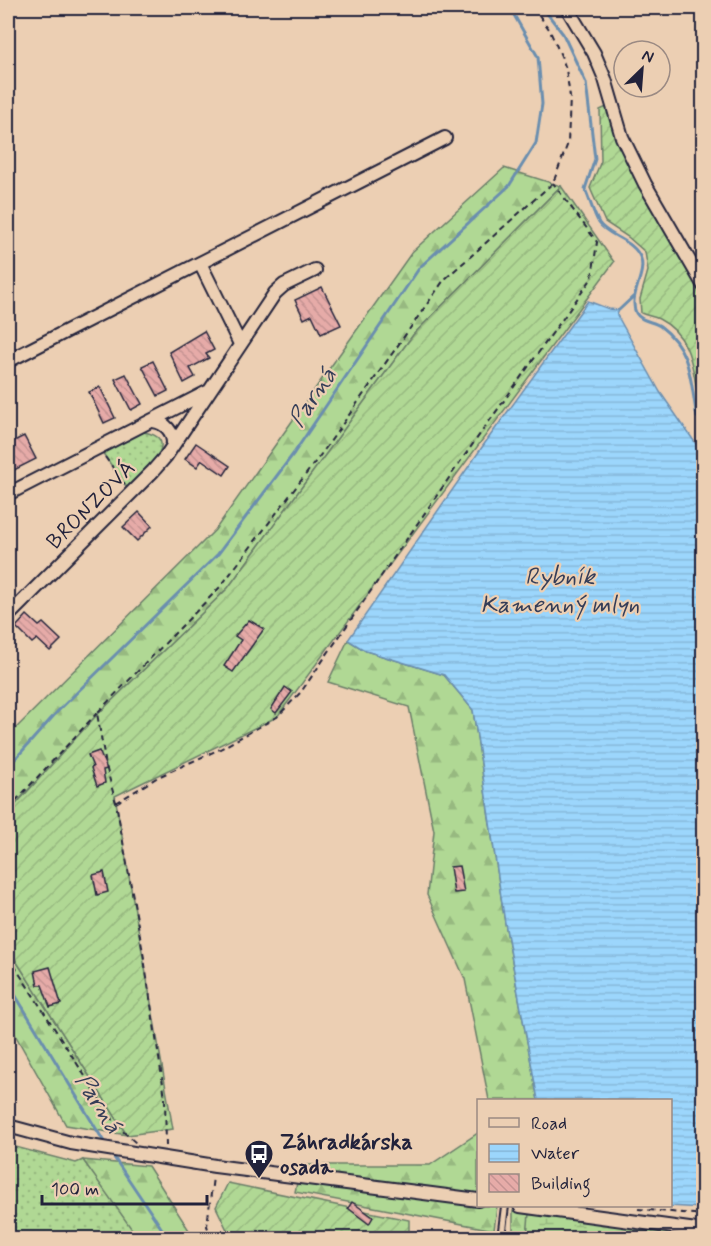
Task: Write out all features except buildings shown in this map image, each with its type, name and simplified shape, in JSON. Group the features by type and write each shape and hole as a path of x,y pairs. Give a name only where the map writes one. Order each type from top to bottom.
{"street":[{"path":"567,8 594,53 606,80 622,136 640,175 704,286"},
{"path":"8,362 445,138"},
{"path":"200,263 240,344"},
{"name":"BRONZOVÁ","path":"8,616 153,471 277,290 315,270"},
{"name":"BRONZOVÁ","path":"8,494 209,391"},
{"path":"153,421 162,423 170,430 173,444"},
{"path":"8,1126 71,1143 98,1145 214,1166 477,1200"},
{"path":"527,1207 704,1231"}],"lane":[{"path":"501,1239 505,1207"}],"path":[{"path":"8,809 221,586 325,449 444,280 553,183 568,143 570,97 562,58 549,29 534,8"},
{"path":"116,803 158,777 220,749 277,717 301,692 460,462 592,278 597,242 553,183"},
{"path":"102,452 128,489"},
{"path":"98,713 106,766 116,803 144,958 165,1098 166,1158"},
{"path":"8,956 117,1126 134,1140 139,1153"},
{"path":"212,1239 207,1226 214,1166"},
{"path":"635,1209 704,1215"}],"green space":[{"path":"611,105 692,276 703,293 703,415 691,361 681,338 672,327 659,319 641,313 640,299 648,271 645,252 605,222 590,188 601,161 600,110"},
{"path":"504,168 561,186 413,335 228,588 94,718 8,812 8,736 215,530 412,252"},
{"path":"561,186 614,262 277,717 115,796 173,1129 127,1135 8,948 8,813 94,718 228,588 413,335"},
{"path":"143,432 155,436 161,442 161,449 150,467 128,489 102,452"},
{"path":"348,640 366,651 444,675 473,710 505,923 538,1099 489,1099 465,979 427,895 434,831 409,707 328,682"},
{"path":"8,948 127,1135 66,1125 8,1022"},
{"path":"477,1134 477,1207 497,1207 494,1230 295,1192 301,1165 430,1165"},
{"path":"8,1145 76,1163 83,1160 140,1238 8,1238"},
{"path":"83,1160 148,1166 194,1238 138,1238"},
{"path":"228,1183 409,1220 409,1238 231,1238 216,1207"},
{"path":"513,1211 530,1213 527,1238 513,1238"},
{"path":"529,1213 684,1234 684,1238 527,1238"},
{"path":"545,1215 696,1234 695,1238 684,1238 684,1234"}],"water":[{"name":"Rybník Kamenný mlyn","path":"588,301 609,309 619,310 617,315 660,392 703,454 703,1208 672,1206 672,1099 538,1099 505,923 473,710 444,675 366,651 348,640 485,443"}],"waterway":[{"name":"Parná","path":"8,767 58,711 218,554 294,453 420,267 509,186 536,143 542,104 538,57 510,8"},
{"path":"543,8 563,34 586,83 595,159 585,189 593,211 603,228 638,252 642,266 634,300 636,313 641,318 660,326 678,345 691,378 697,417 704,422"},
{"path":"619,310 635,295"},
{"name":"Parná","path":"8,983 106,1145"},
{"name":"Parná","path":"111,1153 168,1238"}],"place":[{"name":"Záhradkárska osada","path":"259,1180"}]}
